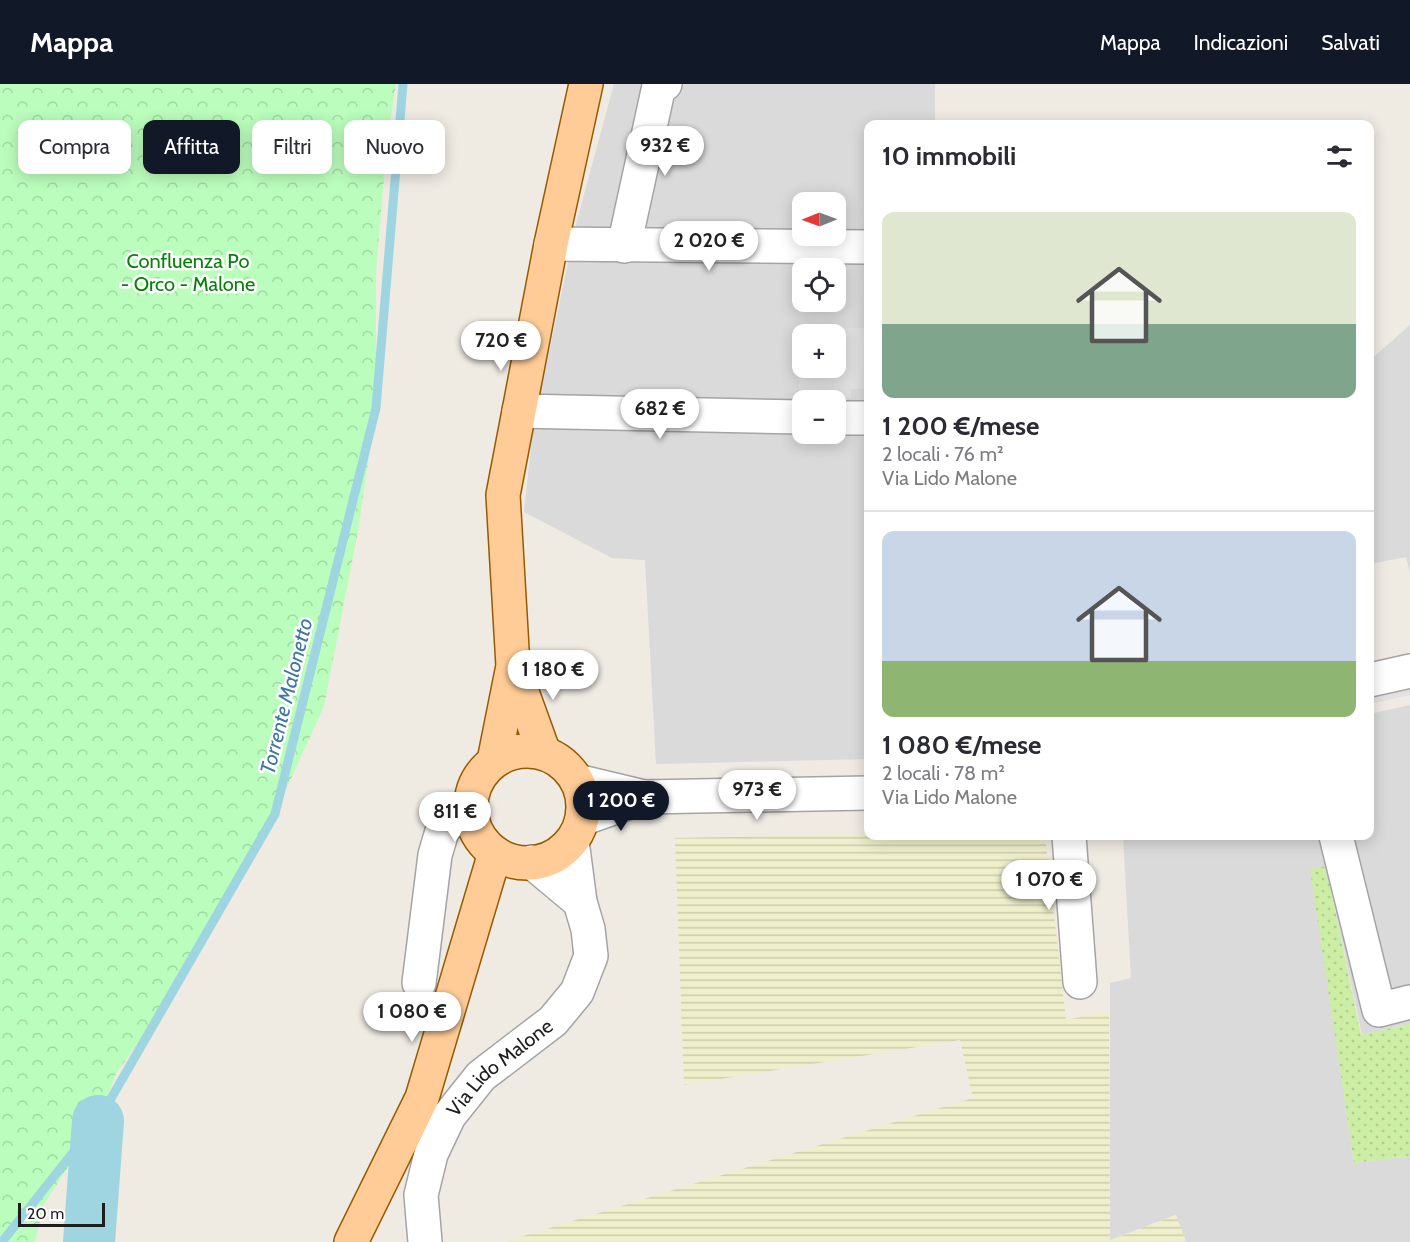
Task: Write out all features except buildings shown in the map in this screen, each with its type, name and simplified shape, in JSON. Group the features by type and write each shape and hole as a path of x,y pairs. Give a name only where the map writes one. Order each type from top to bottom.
{"main road":[{"path":"494,761 513,666 503,495 551,244 586,84"},
{"path":"513,666 544,753"},
{"path":"527,750 544,753 558,759 569,769 582,793 583,806 577,830 554,855 532,862 519,862 495,853 483,840 474,825 471,807 474,789 482,774 494,761 510,753 527,750"},
{"path":"351,1242 422,1098 495,853"}],"street":[{"path":"624,246 659,86 665,84"},
{"path":"551,244 864,248"},
{"path":"519,411 792,417"},
{"path":"846,418 864,418"},
{"path":"1374,679 1410,671"},
{"path":"577,782 644,797 864,793"},
{"path":"577,830 644,797"},
{"path":"419,983 435,855 440,837 443,828 471,807"},
{"name":"Via Lido Malone","path":"425,1242 421,1195 431,1154 449,1116 482,1076 553,1021 577,992 591,956 588,929 580,902 577,830"},
{"path":"1069,840 1080,982"},
{"path":"1337,840 1379,1010 1410,1002"},
{"path":"532,862 580,902"}],"shaded area":[{"path":"614,84 935,84 935,120 864,120 864,759 656,764 645,560 612,558 524,512 533,429 576,224"},
{"path":"1410,325 1410,572 1406,557 1374,563 1374,356"},
{"path":"846,328 864,328 864,389 851,389 851,398 846,398 846,390 799,390 799,378 846,378"},
{"path":"1410,685 1410,695 1374,703 1374,693"},
{"path":"1410,705 1410,1024 1362,1035 1326,866 1311,869 1354,1163 1410,1156 1410,1242 1186,1242 1175,1215 1110,1240 1110,983 1131,978 1123,840 1374,840 1374,713"}],"green space":[{"name":"Confluenza Po - Orco - Malone","path":"0,84 396,84 391,120 344,120 344,174 384,174 376,271 376,408 358,531 324,706 275,814 199,954 116,1074 98,1121 44,1204 35,1242 0,1242"},
{"path":"864,834 864,840 1045,840 1066,1020 1109,1011 1110,1240 1176,1215 1186,1242 504,1242 973,1098 960,1040 684,1085 675,838"},
{"path":"1326,866 1361,1035 1410,1024 1410,1156 1354,1163 1310,869"}],"waterway":[{"name":"Torrente Malonetto","path":"2,1242 98,1121 275,814 376,408 403,84"},
{"path":"89,1242 98,1121"}]}
